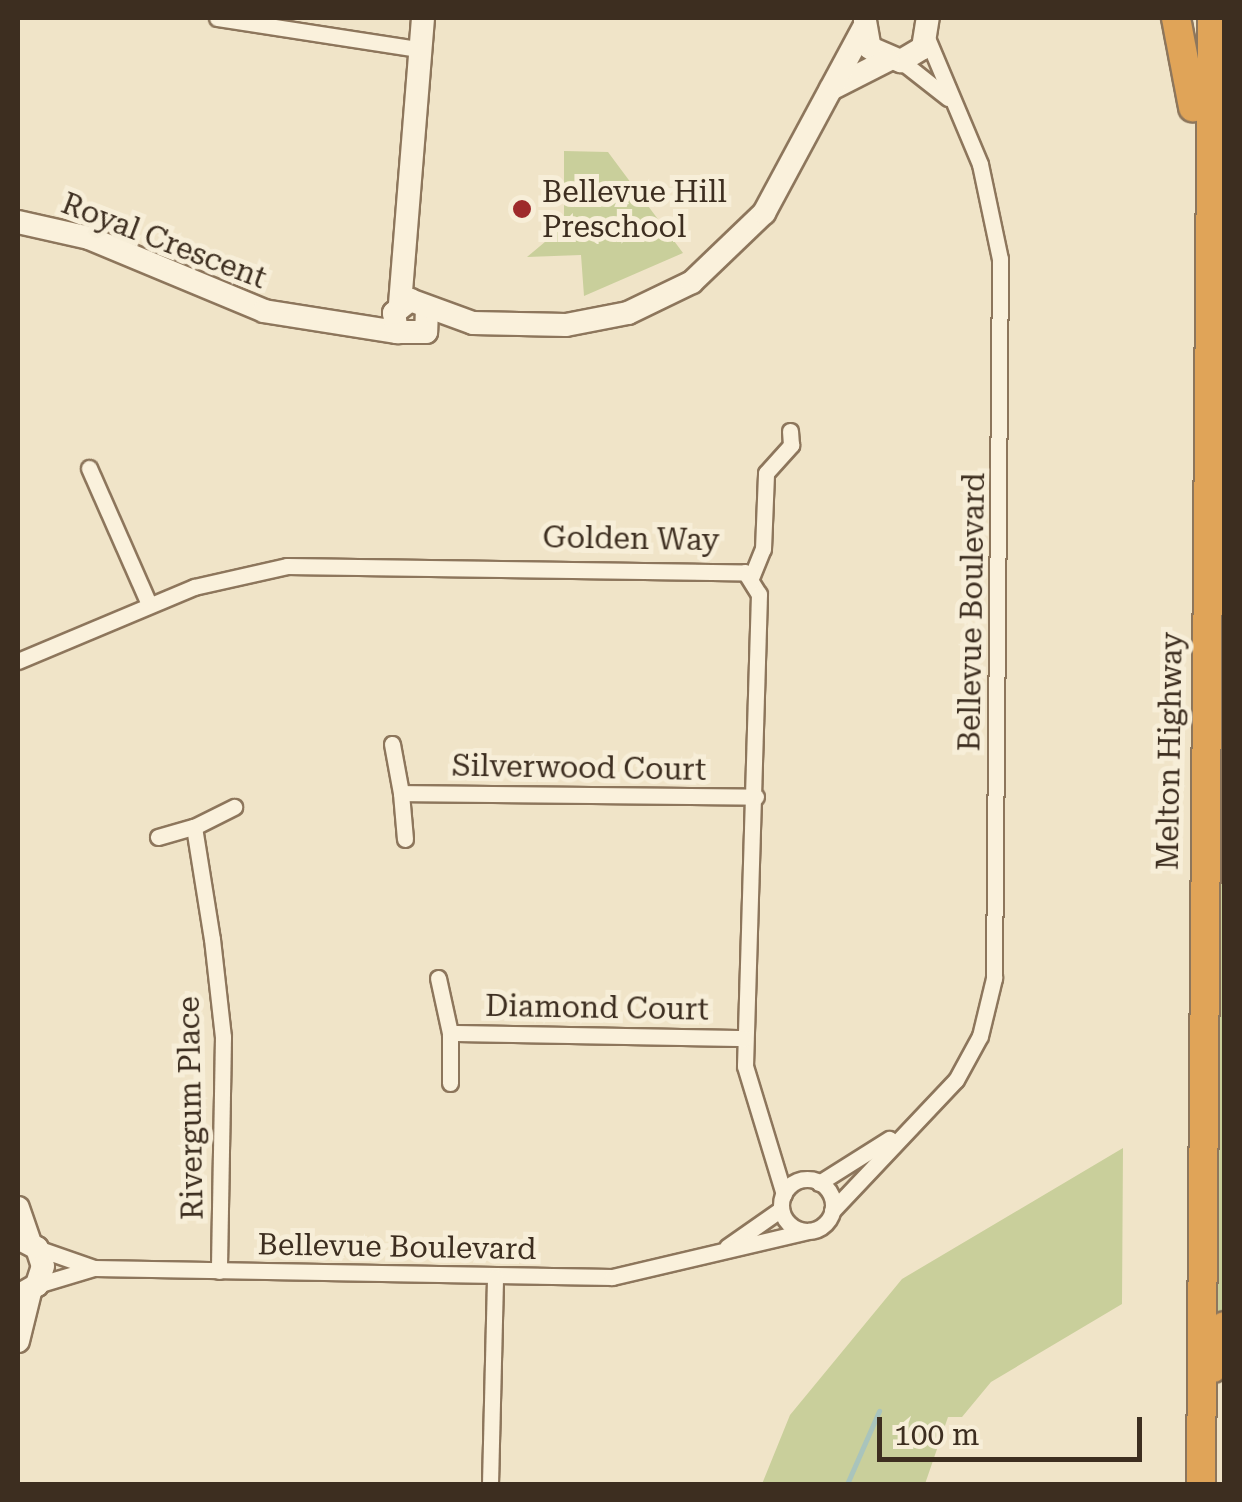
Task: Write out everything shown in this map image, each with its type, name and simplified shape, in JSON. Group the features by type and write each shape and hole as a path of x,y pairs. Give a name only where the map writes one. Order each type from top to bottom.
{"highway":[{"path":"1176,18 1192,68 1196,260 1207,322"},
{"name":"Melton Highway","path":"1201,1484 1198,1134 1212,18"},
{"path":"1214,1484 1213,1344 1224,1326"}],"street":[{"path":"216,18 418,49"},
{"path":"423,18 418,49 410,260 412,305 426,332 474,322 596,321 692,282 764,213 865,22"},
{"path":"865,22 870,48 894,60 950,100"},
{"path":"831,90 894,60 932,27"},
{"name":"Bellevue Boulevard","path":"28,1243 94,1268 612,1277 697,1262 808,1231 926,1114 980,1036 995,924 1003,308 994,218 950,100 932,27"},
{"name":"Royal Crescent","path":"18,222 89,238 226,300 397,332 426,332"},
{"path":"412,305 474,322"},
{"path":"397,332 412,305"},
{"name":"Royal Crescent","path":"348,322 412,305"},
{"path":"751,578 764,549 766,473 791,444 790,431"},
{"path":"90,468 149,604"},
{"name":"Golden Way","path":"18,660 149,604 224,578 327,563 732,567 751,578 756,797 744,1038 782,1201"},
{"path":"392,744 405,839"},
{"name":"Silverwood Court","path":"401,793 756,797"},
{"path":"158,836 194,826 234,807"},
{"name":"Rivergum Place","path":"194,826 223,1037 219,1271"},
{"name":"Diamond Court","path":"438,978 450,1033 450,1083"},
{"name":"Diamond Court","path":"450,1033 744,1038"},
{"name":"Bellevue Boulevard","path":"697,1262 811,1181 926,1114"},
{"path":"765,1140 811,1181 832,1211"},
{"path":"782,1201 808,1231"},
{"path":"18,1208 28,1243 28,1291 18,1341"},
{"name":"Bellevue Boulevard","path":"28,1291 94,1268"},
{"path":"490,1484 495,1277"}],"green space":[{"path":"564,151 608,152 683,253 584,296 581,255 527,257 564,226"},
{"path":"1224,293 1224,1316 1210,1321 1219,342"},
{"path":"1123,1148 1122,1304 991,1382 962,1417 948,1417 925,1484 762,1484 790,1415 902,1279"}],"waterway":[{"path":"847,1484 879,1411"}],"place":[{"name":"Bellevue Hill Preschool","path":"522,209"}]}
